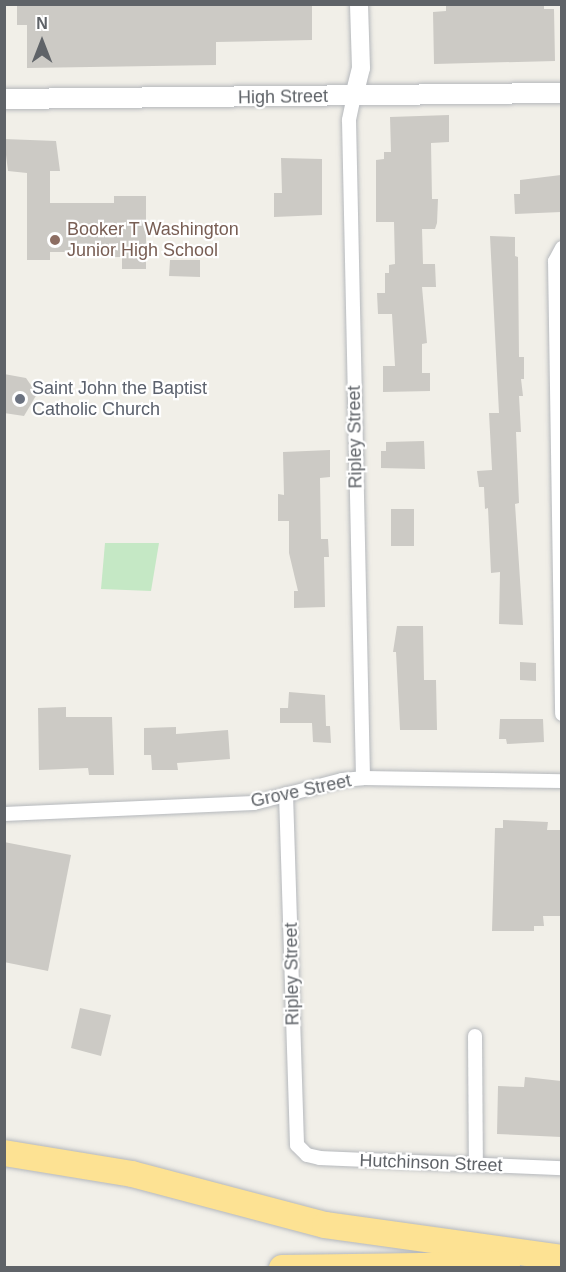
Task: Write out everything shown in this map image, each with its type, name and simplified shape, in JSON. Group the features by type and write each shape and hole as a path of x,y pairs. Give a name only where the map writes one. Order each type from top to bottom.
{"highway":[{"path":"5,1153 132,1174 325,1225 561,1258"},
{"path":"282,1268 561,1264"}],"main road":[{"name":"High Street","path":"4,99 561,93"}],"street":[{"path":"354,96 361,68 359,4"},
{"name":"Ripley Street","path":"354,96 349,120 363,778"},
{"path":"559,250 561,714"},
{"path":"561,776 561,781"},
{"name":"Grove Street","path":"4,814 254,803 342,780 363,778 561,781"},
{"name":"Ripley Street","path":"286,794 295,1135 302,1152"},
{"path":"475,1036 476,1164"},
{"name":"Hutchinson Street","path":"302,1152 320,1158 561,1168"}],"green space":[{"path":"105,543 159,543 151,591 101,589"}],"building":[{"path":"27,4 312,4 312,40 216,42 216,65 27,68 27,25 17,25 17,6"},
{"path":"446,4 544,4 544,9 554,9 555,61 434,64 433,12 446,11"},
{"path":"449,115 449,142 431,143 432,199 438,199 437,223 435,229 422,229 423,264 435,264 436,287 422,287 427,343 422,344 422,373 430,373 430,391 383,392 383,366 395,366 392,314 378,314 377,293 385,293 385,273 389,273 389,265 395,264 394,222 376,222 376,160 384,159 384,152 391,152 390,117"},
{"path":"4,139 56,141 60,171 50,171 50,203 114,203 114,196 146,196 146,269 122,269 122,257 114,257 114,252 50,252 50,260 27,260 27,173 8,171"},
{"path":"281,158 322,159 322,215 274,217 274,193 282,193"},
{"path":"561,175 561,212 515,214 514,194 520,194 520,180"},
{"path":"490,236 515,237 515,256 518,257 519,357 524,357 524,379 521,379 523,396 519,396 521,432 516,432 519,503 515,504 523,625 499,624 500,572 491,573 488,508 485,509 484,487 479,487 477,471 492,470 489,413 499,413"},
{"path":"170,260 200,260 200,277 169,276"},
{"name":"Saint John the Baptist Catholic Church","path":"4,374 26,378 37,394 24,416 4,413"},
{"path":"424,441 425,469 381,468 381,451 386,451 386,442"},
{"path":"330,450 330,477 320,478 321,539 328,539 329,557 324,557 325,607 294,608 294,591 298,591 289,553 289,521 278,521 278,494 284,495 283,452"},
{"path":"391,509 414,509 414,546 391,546"},
{"path":"397,626 423,626 424,680 436,680 437,730 400,730 396,652 393,652"},
{"path":"520,662 536,663 536,681 520,680"},
{"path":"289,692 325,695 326,726 330,726 331,743 313,742 312,723 280,723 280,708 288,708"},
{"path":"66,707 66,717 112,717 114,775 89,775 88,768 39,770 38,708"},
{"path":"500,719 543,719 544,742 507,744 506,739 499,739"},
{"path":"176,727 176,734 228,730 230,759 177,763 178,770 152,770 151,755 144,755 144,728"},
{"path":"503,820 548,822 547,830 561,830 561,916 543,916 544,926 534,926 534,931 492,931 495,828 503,828"},
{"path":"4,842 71,855 48,971 4,962"},
{"path":"80,1008 111,1015 101,1056 71,1048"},
{"path":"525,1077 561,1081 561,1137 497,1134 498,1086 524,1087"}],"place":[{"name":"Booker T Washington Junior High School","path":"55,240"},
{"name":"Saint John the Baptist Catholic Church","path":"20,399"}]}
